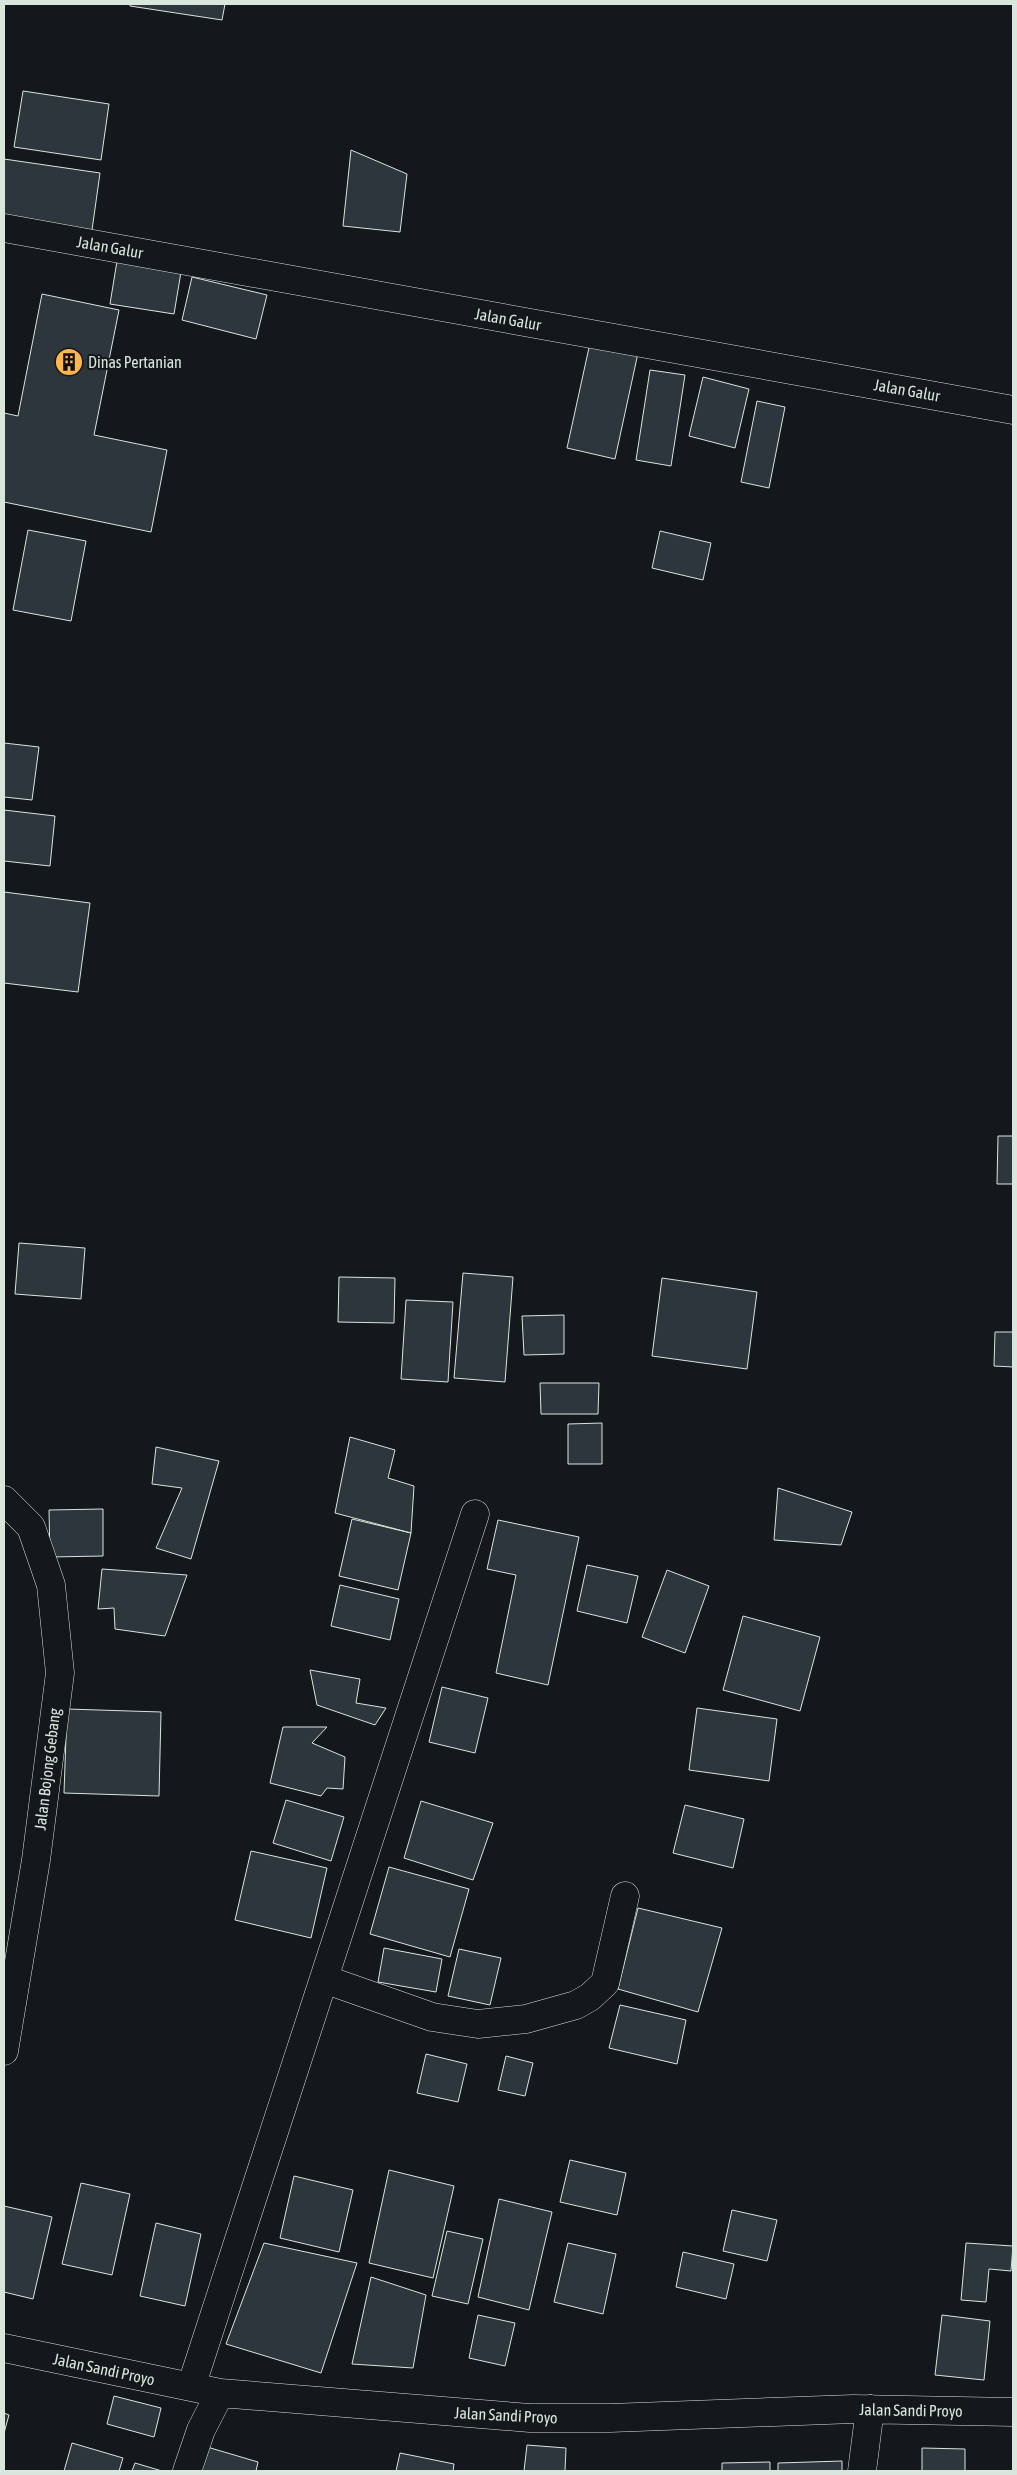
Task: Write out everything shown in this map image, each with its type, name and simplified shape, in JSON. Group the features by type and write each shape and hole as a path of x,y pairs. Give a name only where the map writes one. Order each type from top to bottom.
{"street":[{"name":"Jalan Galur","path":"4,228 1013,410"},
{"name":"Jalan Bojong Gebang","path":"4,1500 31,1527 51,1585 60,1673 36,1860 4,2051"},
{"path":"191,2387 475,1514"},
{"path":"324,1979 432,2017 478,2024 534,2017 576,2005 590,1997 605,1983 625,1896"},
{"name":"Jalan Sandi Proyo","path":"4,2348 220,2393 530,2418 610,2418 870,2409 1013,2412"},
{"path":"187,2471 201,2430 220,2393"},
{"path":"862,2471 870,2409"}],"building":[{"path":"130,4 225,4 222,20 130,6"},
{"path":"23,91 109,104 101,160 14,147"},
{"path":"351,150 407,174 400,232 343,226"},
{"path":"4,159 100,173 92,230 4,217"},
{"path":"117,261 181,272 174,314 110,304"},
{"path":"192,277 267,295 256,339 182,320"},
{"name":"Dinas Pertanian","path":"42,294 119,310 94,435 167,450 151,532 4,502 4,413 18,416"},
{"path":"590,343 638,353 615,459 567,448"},
{"path":"650,370 685,375 671,466 636,460"},
{"path":"703,377 749,389 735,448 689,436"},
{"path":"757,401 785,407 769,488 741,482"},
{"path":"28,530 86,541 71,621 13,610"},
{"path":"660,531 711,543 703,580 652,568"},
{"path":"4,743 39,747 32,800 4,797"},
{"path":"4,810 55,816 50,866 4,861"},
{"path":"4,892 90,903 78,992 4,983"},
{"path":"998,1136 1013,1136 1013,1184 997,1184"},
{"path":"19,1243 85,1248 81,1299 15,1294"},
{"path":"463,1273 513,1277 505,1382 454,1378"},
{"path":"339,1277 395,1278 394,1323 338,1322"},
{"path":"662,1278 757,1292 747,1369 652,1356"},
{"path":"406,1300 453,1302 448,1382 401,1379"},
{"path":"564,1315 564,1354 524,1355 522,1316"},
{"path":"995,1332 1013,1332 1013,1367 994,1366"},
{"path":"540,1383 599,1383 598,1414 541,1414"},
{"path":"602,1423 602,1464 568,1464 568,1424"},
{"path":"350,1437 395,1450 388,1478 414,1486 411,1533 335,1513"},
{"path":"156,1447 219,1461 191,1559 156,1548 182,1488 152,1484"},
{"path":"778,1488 852,1512 841,1545 774,1540"},
{"path":"103,1509 103,1556 50,1557 49,1510"},
{"path":"352,1519 411,1533 398,1590 339,1576"},
{"path":"498,1520 579,1537 548,1685 496,1673 516,1575 487,1569"},
{"path":"587,1565 638,1576 627,1623 577,1611"},
{"path":"102,1569 187,1575 165,1636 115,1629 114,1608 98,1609"},
{"path":"667,1570 709,1586 685,1653 642,1637"},
{"path":"340,1585 399,1599 390,1640 331,1626"},
{"path":"743,1616 820,1637 800,1711 723,1690"},
{"path":"310,1670 360,1679 356,1703 386,1708 375,1725 317,1705"},
{"path":"442,1687 488,1698 475,1753 429,1742"},
{"path":"697,1708 777,1719 769,1781 689,1770"},
{"path":"67,1709 161,1712 159,1796 64,1793"},
{"path":"283,1727 327,1727 312,1743 345,1757 343,1789 327,1788 321,1796 270,1783"},
{"path":"286,1800 344,1817 331,1861 273,1843"},
{"path":"421,1801 493,1823 473,1880 404,1858"},
{"path":"685,1805 744,1819 733,1868 673,1853"},
{"path":"251,1851 327,1868 311,1938 235,1920"},
{"path":"389,1867 469,1889 450,1957 370,1934"},
{"path":"638,1908 722,1928 698,2012 618,1989"},
{"path":"384,1948 442,1959 436,1992 378,1982"},
{"path":"459,1949 501,1958 490,2005 448,1996"},
{"path":"620,2005 686,2020 677,2064 609,2048"},
{"path":"426,2054 467,2064 458,2102 417,2093"},
{"path":"506,2056 533,2063 525,2096 498,2090"},
{"path":"570,2160 626,2173 617,2215 560,2202"},
{"path":"389,2170 454,2186 433,2278 369,2263"},
{"path":"294,2176 353,2190 339,2252 280,2238"},
{"path":"81,2183 130,2194 112,2275 62,2264"},
{"path":"499,2199 552,2212 529,2310 478,2297"},
{"path":"4,2206 52,2217 33,2299 4,2292"},
{"path":"732,2210 777,2220 767,2261 723,2251"},
{"path":"156,2223 201,2234 185,2306 140,2296"},
{"path":"447,2231 483,2239 468,2304 432,2296"},
{"path":"264,2243 357,2263 321,2373 226,2344"},
{"path":"568,2243 616,2254 603,2314 554,2302"},
{"path":"966,2243 1013,2246 1011,2271 989,2269 986,2302 961,2300"},
{"path":"683,2252 734,2264 726,2299 676,2287"},
{"path":"371,2277 426,2295 413,2368 352,2364"},
{"path":"478,2315 515,2323 505,2366 469,2358"},
{"path":"942,2315 990,2321 984,2380 935,2375"},
{"path":"114,2396 161,2408 154,2437 107,2424"},
{"path":"4,2413 9,2415 4,2433"},
{"path":"72,2443 123,2458 119,2471 64,2471"},
{"path":"197,2444 258,2462 256,2471 190,2471"},
{"path":"527,2445 566,2448 565,2471 524,2471"},
{"path":"922,2448 965,2449 965,2471 922,2471"},
{"path":"400,2453 454,2464 453,2471 396,2471"},
{"path":"842,2461 842,2471 778,2471 778,2463"},
{"path":"770,2462 770,2471 722,2471 722,2463"},
{"path":"135,2463 162,2471 132,2471"}],"place":[{"name":"Dinas Pertanian","path":"69,362"}]}
